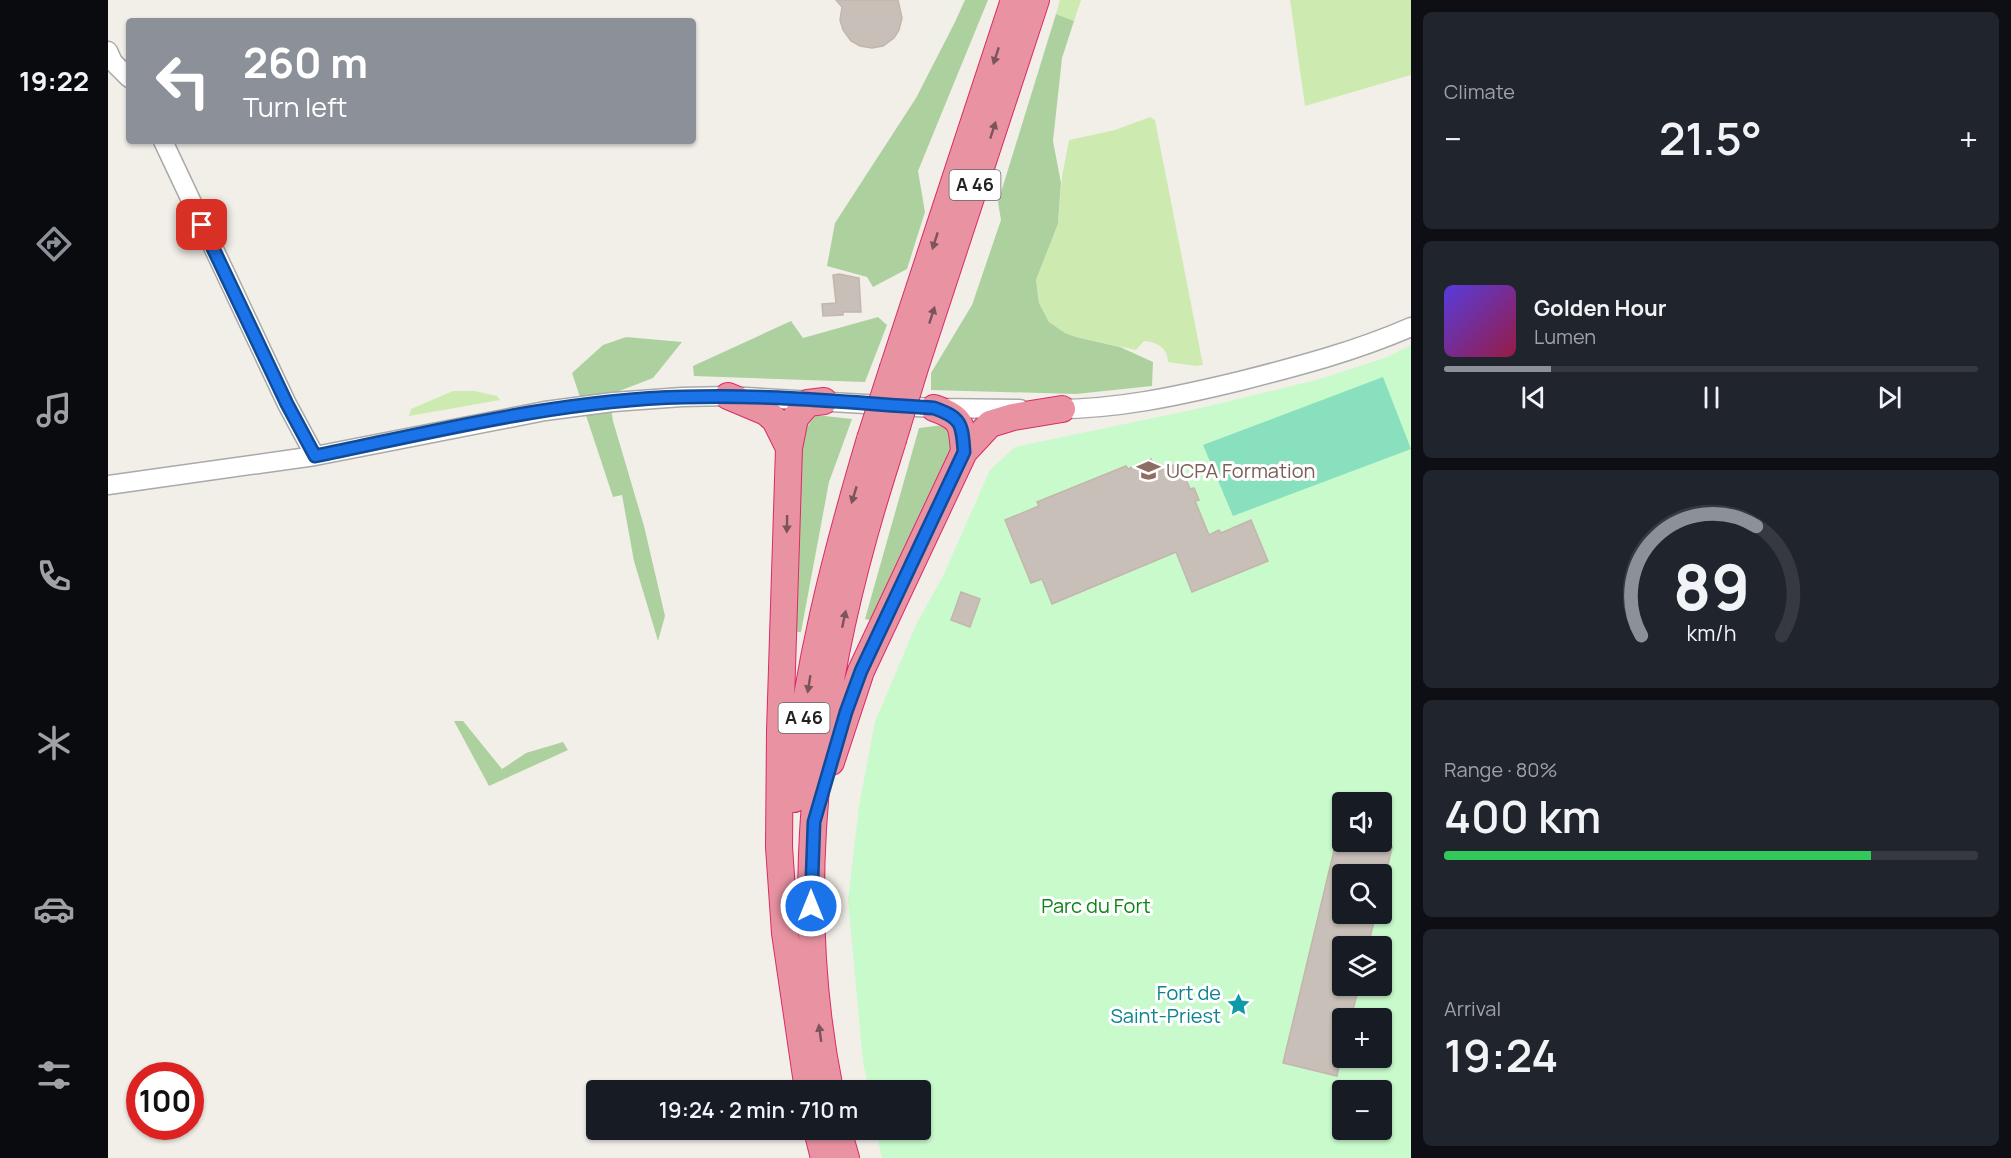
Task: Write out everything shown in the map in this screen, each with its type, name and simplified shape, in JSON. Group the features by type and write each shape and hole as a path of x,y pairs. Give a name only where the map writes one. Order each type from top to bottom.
{"highway":[{"name":"A 46","path":"828,1080 813,976 811,872 823,728 835,659 864,535 882,439 1014,0"},
{"name":"A 46","path":"903,369 1036,0"},
{"path":"728,396 766,412 775,420 789,448"},
{"path":"795,1004 785,933 779,847 780,731 789,448 795,418 808,404 824,401"},
{"path":"934,408 952,414 963,429 964,452"},
{"path":"814,822 846,712 861,671 964,452 990,424 1013,417 1062,410"},
{"name":"A 46","path":"806,1080 795,1004 790,937 789,878 802,729 812,666 842,533 882,439"},
{"path":"820,1140 824,1158"},
{"path":"841,1140 846,1158"}],"street":[{"path":"108,51 113,62 126,75"},
{"path":"164,144 282,393 315,456"},
{"path":"108,485 315,456 545,411 625,401 728,396 934,408 1062,410 1129,404 1202,390 1311,363 1358,348 1411,327"}],"green space":[{"path":"965,0 988,0 918,171 925,212 907,269 873,287 867,277 827,266 835,223 916,98"},
{"path":"1060,0 1081,0 1074,21 1056,14"},
{"path":"1290,0 1411,0 1411,75 1305,106"},
{"path":"1056,14 1074,21 1062,58 1053,141 1061,183 1058,224 1036,280 1039,303 1049,322 1065,333 1120,347 1153,362 1152,386 1076,394 931,390 931,373 972,305 1001,220 998,202"},
{"path":"1150,117 1155,120 1203,365 1168,362 1164,349 1149,342 1144,341 1136,350 1065,333 1049,322 1039,303 1036,280 1058,224 1062,177 1069,140 1115,130"},
{"path":"878,317 887,325 865,382 694,376 693,366 791,321 803,338"},
{"path":"626,337 682,342 653,378 609,395 613,421 644,526 665,616 658,641 634,561 622,495 613,497 572,373 603,345"},
{"name":"Parc du Fort","path":"1411,345 1411,1158 882,1158 878,1140 931,1140 931,1080 867,1080 863,1062 848,900 859,806 875,722 916,625 943,576 990,470 1015,447 1201,408 1316,380 1385,358"},
{"path":"1383,377 1411,449 1233,516 1203,445"},
{"path":"453,391 475,391 497,396 500,400 409,416 411,409"},
{"path":"816,415 852,419 829,482 801,632 793,632 799,437"},
{"path":"943,425 954,435 953,459 874,621 865,619 919,428"},
{"path":"454,721 463,721 502,769 526,753 563,742 568,750 489,786"}],"building":[{"path":"836,0 898,0 902,18 899,30 894,38 883,46 872,48 860,46 851,41 843,30 840,20 842,7"},
{"path":"833,275 859,278 861,312 843,312 843,315 823,316 822,304 836,303"},
{"path":"1151,459 1157,472 1179,463 1190,489 1194,488 1199,500 1195,501 1209,535 1219,530 1221,533 1251,520 1268,561 1192,592 1176,552 1052,604 1042,579 1031,583 1005,520 1039,506 1037,502 1126,466 1128,469"},
{"path":"961,592 980,599 970,627 951,620"},
{"path":"1334,852 1391,852 1388,864 1332,864 1332,924 1374,924 1370,936 1332,936 1332,996 1356,996 1354,1008 1332,1008 1332,1068 1339,1068 1337,1076 1283,1063"}],"place":[{"name":"UCPA Formation","path":"1148,471"},
{"name":"Fort de Saint-Priest","path":"1239,1004"}],"route":[{"path":"202,225 287,404 315,456 545,411 614,402 682,397 728,396 934,408 952,414 963,429 964,452 861,671 846,712 814,822 811,906"}]}
